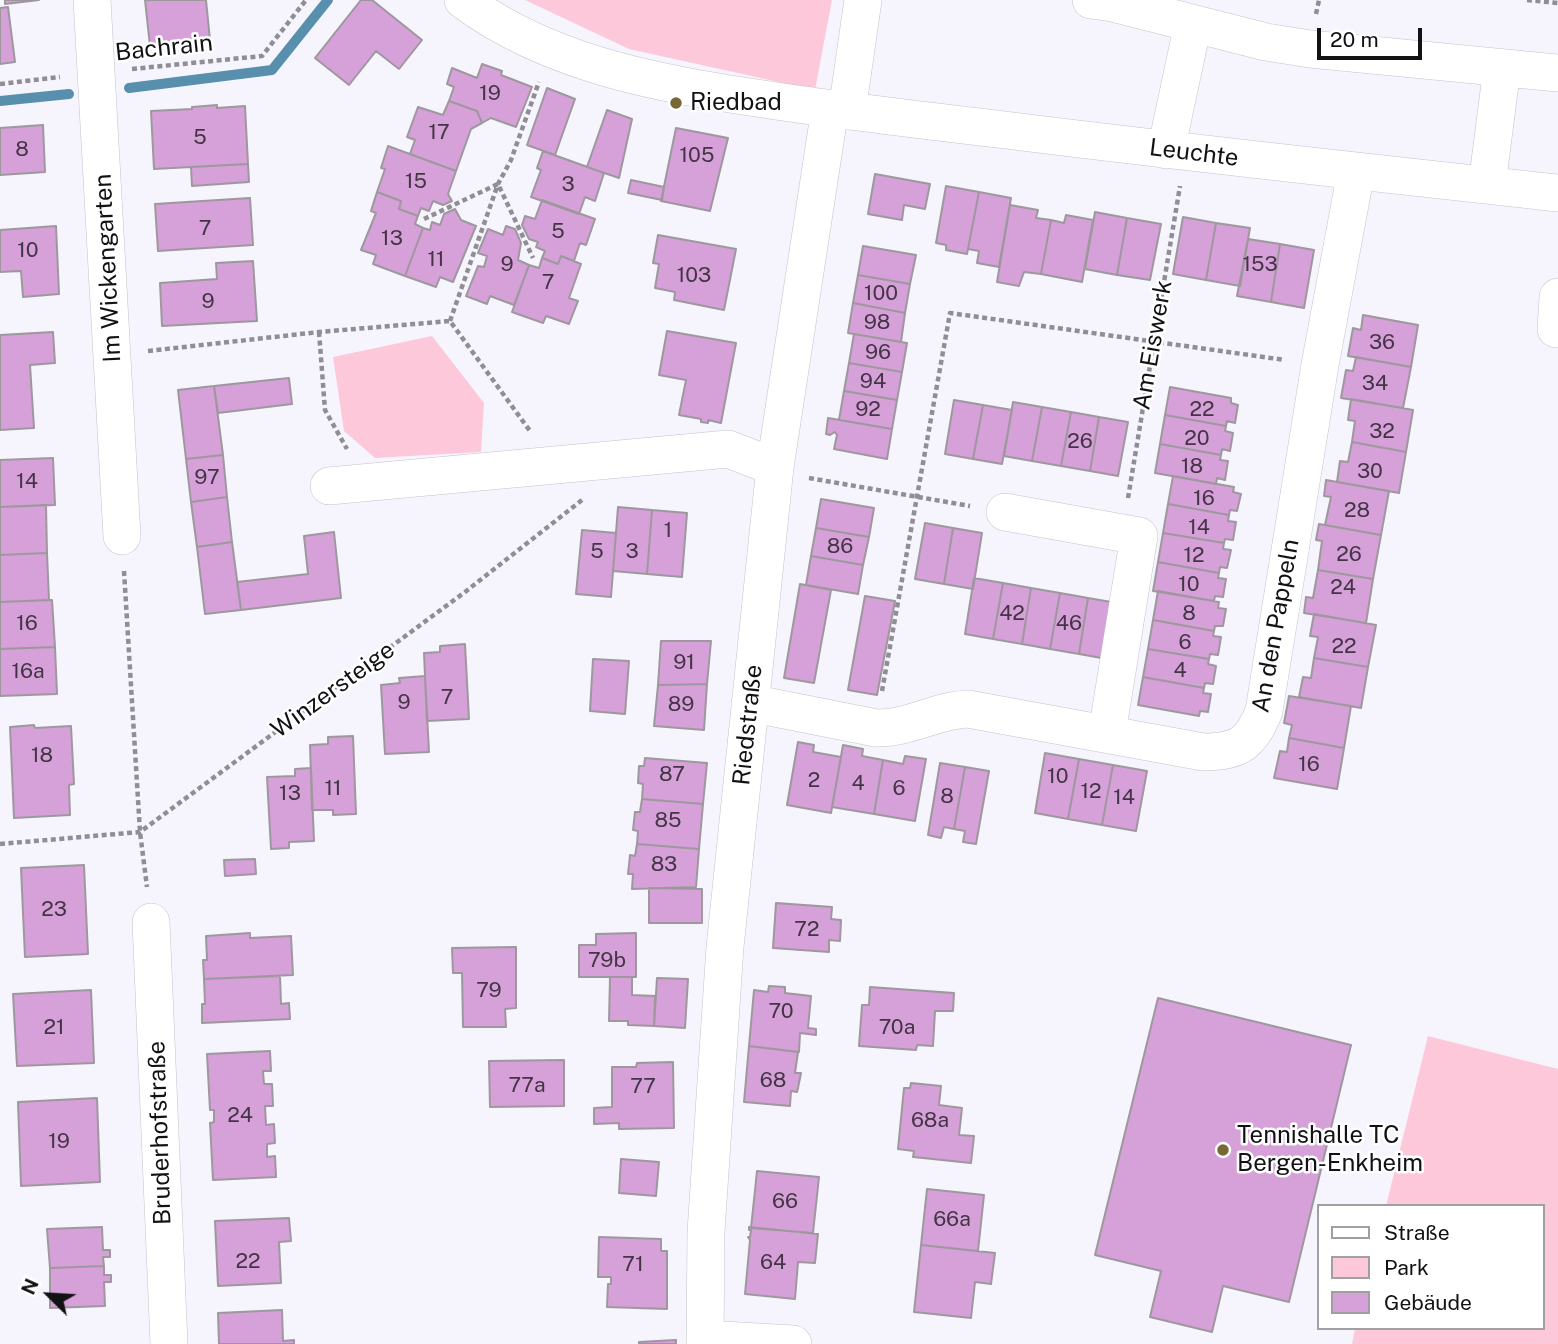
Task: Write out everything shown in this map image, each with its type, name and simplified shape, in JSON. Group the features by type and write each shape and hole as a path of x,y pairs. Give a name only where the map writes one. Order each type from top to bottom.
{"street":[{"name":"Im Wickengarten","path":"92,0 122,536"},
{"name":"Leuchte","path":"463,0 506,26 551,48 625,74 677,85 839,110 1356,172 1558,193"},
{"name":"Riedstraße","path":"705,1341 705,1232 725,947 775,467 839,110 863,0"},
{"path":"1091,0 1113,3 1266,42 1310,49 1558,72"},
{"path":"1176,151 1193,24"},
{"path":"1488,185 1502,68"},
{"name":"An den Pappeln","path":"750,703 876,728 893,728 948,711 968,709 1203,752 1225,752 1238,748 1250,738 1264,711 1320,365 1356,172"},
{"path":"1558,298 1558,329"},
{"path":"329,486 728,449 775,467"},
{"path":"1005,512 1139,536 1107,733"},
{"name":"Bruderhofstraße","path":"151,922 169,1344"},
{"path":"705,1341 793,1344"}],"path":[{"name":"Bachrain","path":"0,84 262,55 306,0"},
{"path":"1527,0 1558,3"},
{"path":"450,321 498,184 511,160 551,48"},
{"name":"Am Eiswerk","path":"1139,536 1127,495 1153,341 1176,151"},
{"path":"424,219 498,184"},
{"path":"498,184 533,258"},
{"path":"876,728 950,313 1320,365"},
{"path":"112,355 319,332 450,321"},
{"path":"450,321 528,430 571,462"},
{"path":"319,332 325,410 347,450 395,479"},
{"path":"775,467 807,478 1005,512"},
{"name":"Winzersteige","path":"140,832 465,592 593,492"},
{"path":"122,536 140,832 151,922"},
{"path":"0,844 140,832"}],"green space":[{"path":"525,0 832,0 815,90 629,49"},
{"path":"432,336 484,403 481,452 375,458 344,431 333,357"},
{"path":"1428,1036 1558,1069 1558,1344 1352,1344 1355,1330 1544,1330 1544,1204 1386,1204"}],"building":[{"path":"5,0 39,0 5,4"},
{"path":"145,0 206,0 210,40 150,46"},
{"path":"361,0 372,0 422,40 399,69 376,51 349,85 315,58"},
{"path":"8,7 15,62 0,64 0,8"},
{"path":"482,64 532,87 516,127 491,118 482,123 477,111 449,101 454,87 447,84 452,68 477,78"},
{"path":"547,88 575,99 555,155 527,145"},
{"path":"449,101 477,111 482,123 471,129 456,171 410,154 415,140 407,137 418,107 443,115"},
{"path":"217,105 217,108 245,106 248,164 154,169 151,111"},
{"path":"607,110 632,119 619,178 587,167"},
{"path":"43,125 45,172 0,175 0,128"},
{"path":"676,128 728,138 710,211 661,201"},
{"path":"388,146 456,171 448,194 452,201 443,205 433,201 429,211 421,208 418,216 399,209 401,201 377,192 385,169 381,168"},
{"path":"543,151 604,173 595,201 585,197 579,214 531,197 541,170 537,168"},
{"path":"248,164 249,182 192,186 191,167"},
{"path":"875,174 930,184 925,209 904,205 902,220 868,214"},
{"path":"631,180 664,187 662,200 628,193"},
{"path":"946,186 979,192 967,254 946,250 946,245 936,243"},
{"path":"377,192 401,201 399,209 418,216 415,224 423,228 405,276 373,264 376,255 361,250 376,213 371,211"},
{"path":"979,192 1011,198 999,267 977,263 979,251 968,249"},
{"path":"250,198 253,245 158,251 155,204"},
{"path":"542,200 595,219 586,245 580,243 574,261 561,256 558,264 542,258 545,251 536,247 538,242 529,239 522,225 525,216 535,219"},
{"path":"1010,205 1038,210 1036,218 1051,220 1041,274 1024,272 1019,286 997,282"},
{"path":"455,209 461,220 476,226 453,282 440,277 436,287 405,276 423,228 430,230 432,222 440,225 444,214"},
{"path":"1095,212 1127,218 1117,275 1085,269"},
{"path":"1066,215 1093,220 1082,282 1041,274 1051,220 1064,223"},
{"path":"1183,217 1216,223 1206,280 1173,274"},
{"path":"1127,218 1161,224 1150,280 1117,275"},
{"path":"1216,223 1250,228 1240,286 1206,280"},
{"path":"56,226 59,294 23,297 21,271 0,272 0,230"},
{"path":"506,226 515,229 521,243 518,260 529,265 514,305 490,296 487,304 466,296 478,266 484,267 487,256 478,253 488,229 503,235"},
{"path":"658,235 736,249 724,310 674,300 675,292 655,288 659,264 653,263"},
{"path":"1248,239 1280,244 1271,302 1237,296"},
{"path":"1280,244 1314,250 1304,308 1271,302"},
{"path":"863,246 916,255 910,284 858,275"},
{"path":"561,256 581,264 569,298 578,301 569,324 546,316 543,323 512,312 529,265 539,268 542,258 558,264"},
{"path":"253,261 257,321 162,326 160,283 217,279 216,263"},
{"path":"858,275 910,284 905,313 853,303"},
{"path":"853,303 905,313 901,342 848,333"},
{"path":"1363,315 1418,325 1411,367 1348,356 1353,328 1361,330"},
{"path":"667,331 736,343 721,423 708,420 708,423 701,422 701,419 679,415 686,380 659,375"},
{"path":"53,332 55,363 30,365 34,428 0,430 0,335"},
{"path":"854,334 907,343 902,372 849,363"},
{"path":"1356,357 1411,367 1403,408 1341,398 1346,370 1353,371"},
{"path":"849,363 902,372 897,400 844,391"},
{"path":"289,378 292,404 218,413 214,386"},
{"path":"214,386 223,455 186,459 178,390"},
{"path":"1170,387 1231,398 1231,403 1238,405 1235,423 1227,421 1226,426 1165,415"},
{"path":"844,391 897,400 892,429 839,420"},
{"path":"1351,399 1413,410 1406,452 1352,442 1355,421 1348,420"},
{"path":"954,400 983,405 973,459 945,454"},
{"path":"1013,402 1042,407 1032,461 1004,456"},
{"path":"983,405 1012,410 1002,464 973,459"},
{"path":"1042,407 1071,412 1061,466 1032,461"},
{"path":"1071,412 1099,417 1090,471 1061,466"},
{"path":"1165,415 1226,426 1225,431 1233,433 1230,451 1222,449 1221,455 1160,444"},
{"path":"1099,417 1128,422 1118,476 1090,471"},
{"path":"828,418 892,429 887,459 834,449 837,435 835,432 826,434"},
{"path":"1352,442 1406,452 1399,493 1337,482 1340,461 1348,462"},
{"path":"1160,444 1221,455 1220,460 1228,461 1225,480 1217,478 1216,484 1155,473"},
{"path":"223,455 227,497 191,502 186,459"},
{"path":"53,458 55,505 0,507 0,460"},
{"path":"1173,476 1234,487 1233,492 1241,494 1237,511 1230,510 1229,515 1168,504"},
{"path":"1326,480 1389,491 1381,535 1325,525 1331,497 1324,496"},
{"path":"227,497 232,542 197,547 191,502"},
{"path":"821,499 874,508 869,537 816,528"},
{"path":"1168,504 1229,515 1228,521 1236,522 1233,540 1225,539 1224,543 1163,533"},
{"path":"46,505 47,553 0,555 0,507"},
{"path":"618,507 652,510 647,574 613,571"},
{"path":"652,510 687,513 682,577 647,574"},
{"path":"925,523 953,528 944,584 915,579"},
{"path":"1319,524 1381,535 1373,579 1318,570 1322,541 1316,540"},
{"path":"816,528 869,537 863,565 811,556"},
{"path":"953,528 982,533 973,589 944,584"},
{"path":"582,530 616,533 611,597 576,594"},
{"path":"334,532 341,598 241,610 237,582 308,574 304,536"},
{"path":"1163,533 1224,543 1223,549 1231,550 1227,568 1220,567 1219,573 1158,562"},
{"path":"232,542 241,610 205,614 197,547"},
{"path":"47,553 49,600 0,602 0,555"},
{"path":"811,556 863,565 858,594 806,585"},
{"path":"1158,562 1219,573 1218,578 1226,579 1223,597 1215,596 1214,601 1153,591"},
{"path":"1318,570 1373,579 1366,623 1304,613 1306,597 1313,598"},
{"path":"974,578 1003,583 993,639 965,634"},
{"path":"1003,583 1031,588 1022,644 993,639"},
{"path":"800,584 831,590 814,683 784,678"},
{"path":"1031,588 1060,593 1050,649 1022,644"},
{"path":"1158,591 1219,602 1218,608 1226,609 1223,626 1215,626 1214,631 1153,620"},
{"path":"1060,593 1088,598 1079,654 1050,649"},
{"path":"865,596 895,601 877,695 848,690"},
{"path":"1088,598 1117,603 1107,659 1079,654"},
{"path":"52,600 55,647 0,649 0,602"},
{"path":"1314,614 1376,625 1368,667 1314,658 1318,637 1310,636"},
{"path":"1153,620 1214,631 1213,636 1221,637 1218,655 1210,654 1209,659 1148,649"},
{"path":"661,641 711,641 707,684 658,685"},
{"path":"465,644 469,719 427,721 424,653 440,652 440,646"},
{"path":"55,647 57,694 0,696 0,649"},
{"path":"1148,649 1209,659 1208,664 1216,666 1213,684 1205,683 1204,688 1143,677"},
{"path":"1314,658 1368,667 1361,708 1299,697 1303,677 1311,678"},
{"path":"593,659 629,661 625,714 590,711"},
{"path":"425,676 429,752 385,754 381,685 400,683 399,678"},
{"path":"1143,677 1204,688 1203,693 1211,694 1208,712 1200,711 1199,716 1138,705"},
{"path":"707,684 704,730 654,726 658,685"},
{"path":"1289,696 1351,706 1344,748 1289,738 1292,725 1284,723"},
{"path":"34,725 35,728 71,726 74,784 69,785 70,815 14,818 10,727"},
{"path":"353,736 356,814 333,815 333,810 312,810 310,745 328,744 328,737"},
{"path":"1289,738 1344,748 1337,789 1274,778 1280,751 1287,752"},
{"path":"798,742 814,745 813,752 841,757 831,813 787,805"},
{"path":"843,745 863,749 862,756 883,760 874,814 832,807"},
{"path":"1045,753 1079,759 1068,819 1035,813"},
{"path":"905,756 926,759 915,821 874,814 883,760 903,764"},
{"path":"645,758 707,763 703,804 642,799 643,784 638,783 639,766 644,766"},
{"path":"1079,759 1113,765 1102,825 1068,819"},
{"path":"940,763 965,767 954,829 944,827 941,838 928,835"},
{"path":"1113,765 1147,771 1136,831 1102,825"},
{"path":"965,767 989,771 976,844 963,842 965,831 954,829"},
{"path":"311,768 314,841 289,842 289,848 271,849 267,777 295,776 295,769"},
{"path":"642,799 703,804 699,849 637,844 638,831 633,830 635,812 640,812"},
{"path":"637,844 699,849 696,887 632,889 633,874 628,874 630,855 635,856"},
{"path":"255,859 256,874 225,876 224,860"},
{"path":"84,865 88,954 25,957 21,868"},
{"path":"649,888 702,889 702,923 649,923"},
{"path":"776,903 832,907 831,919 841,920 840,941 829,940 829,952 773,948"},
{"path":"250,933 250,938 291,936 293,975 204,979 203,960 207,960 206,936"},
{"path":"636,933 636,977 579,977 579,945 596,945 596,934"},
{"path":"516,947 516,1008 505,1009 506,1027 463,1027 462,973 453,973 452,948"},
{"path":"280,976 281,1004 289,1003 290,1019 202,1023 202,1004 205,1004 204,979"},
{"path":"610,977 632,977 632,995 655,996 654,1026 609,1021"},
{"path":"657,978 688,979 685,1028 654,1026"},
{"path":"769,986 785,987 785,993 811,996 808,1028 816,1029 816,1035 800,1033 799,1052 749,1046 754,990 768,992"},
{"path":"870,987 954,993 953,1011 935,1011 933,1046 917,1045 916,1050 859,1046 862,1005 869,1005"},
{"path":"91,990 94,1063 17,1066 13,994"},
{"name":"Tennishalle TC Bergen-Enkheim","path":"1158,998 1351,1045 1289,1302 1223,1286 1212,1332 1150,1317 1161,1271 1095,1255"},
{"path":"749,1046 798,1052 795,1073 801,1073 797,1092 791,1091 790,1106 744,1102"},
{"path":"270,1051 271,1071 263,1071 264,1084 272,1084 273,1106 265,1106 266,1125 274,1124 275,1143 267,1144 267,1157 275,1156 276,1177 213,1180 210,1123 214,1122 214,1110 210,1110 207,1054"},
{"path":"564,1060 564,1106 490,1107 489,1061"},
{"path":"673,1062 674,1128 619,1129 619,1123 594,1124 594,1108 612,1107 612,1067"},
{"path":"911,1083 941,1086 939,1105 962,1108 959,1135 974,1136 971,1163 913,1157 914,1151 898,1149 904,1088 910,1088"},
{"path":"97,1098 100,1182 21,1186 18,1102"},
{"path":"621,1159 659,1162 656,1196 619,1193"},
{"path":"757,1171 819,1177 813,1233 751,1228"},
{"path":"927,1189 984,1195 978,1251 921,1245"},
{"path":"289,1218 291,1241 279,1242 281,1283 218,1286 215,1221"},
{"path":"102,1227 103,1250 110,1250 110,1257 103,1257 104,1266 50,1268 47,1229"},
{"path":"749,1227 818,1234 815,1263 798,1262 795,1299 745,1294 750,1240 748,1237 751,1230"},
{"path":"599,1237 661,1239 661,1251 667,1251 667,1309 607,1307 611,1277 598,1277"},
{"path":"921,1245 995,1253 991,1284 975,1282 971,1318 914,1312"},
{"path":"104,1266 104,1275 111,1275 111,1282 104,1282 105,1306 50,1308 50,1268"},
{"path":"282,1310 283,1341 294,1340 294,1344 219,1344 218,1313"},
{"path":"676,1340 676,1344 639,1344 639,1342"}],"waterway":[{"path":"129,88 272,70 328,0"},
{"path":"0,101 69,94"}],"place":[{"name":"Riedbad","path":"676,103"},
{"name":"Tennishalle TC Bergen-Enkheim","path":"1223,1150"}]}
